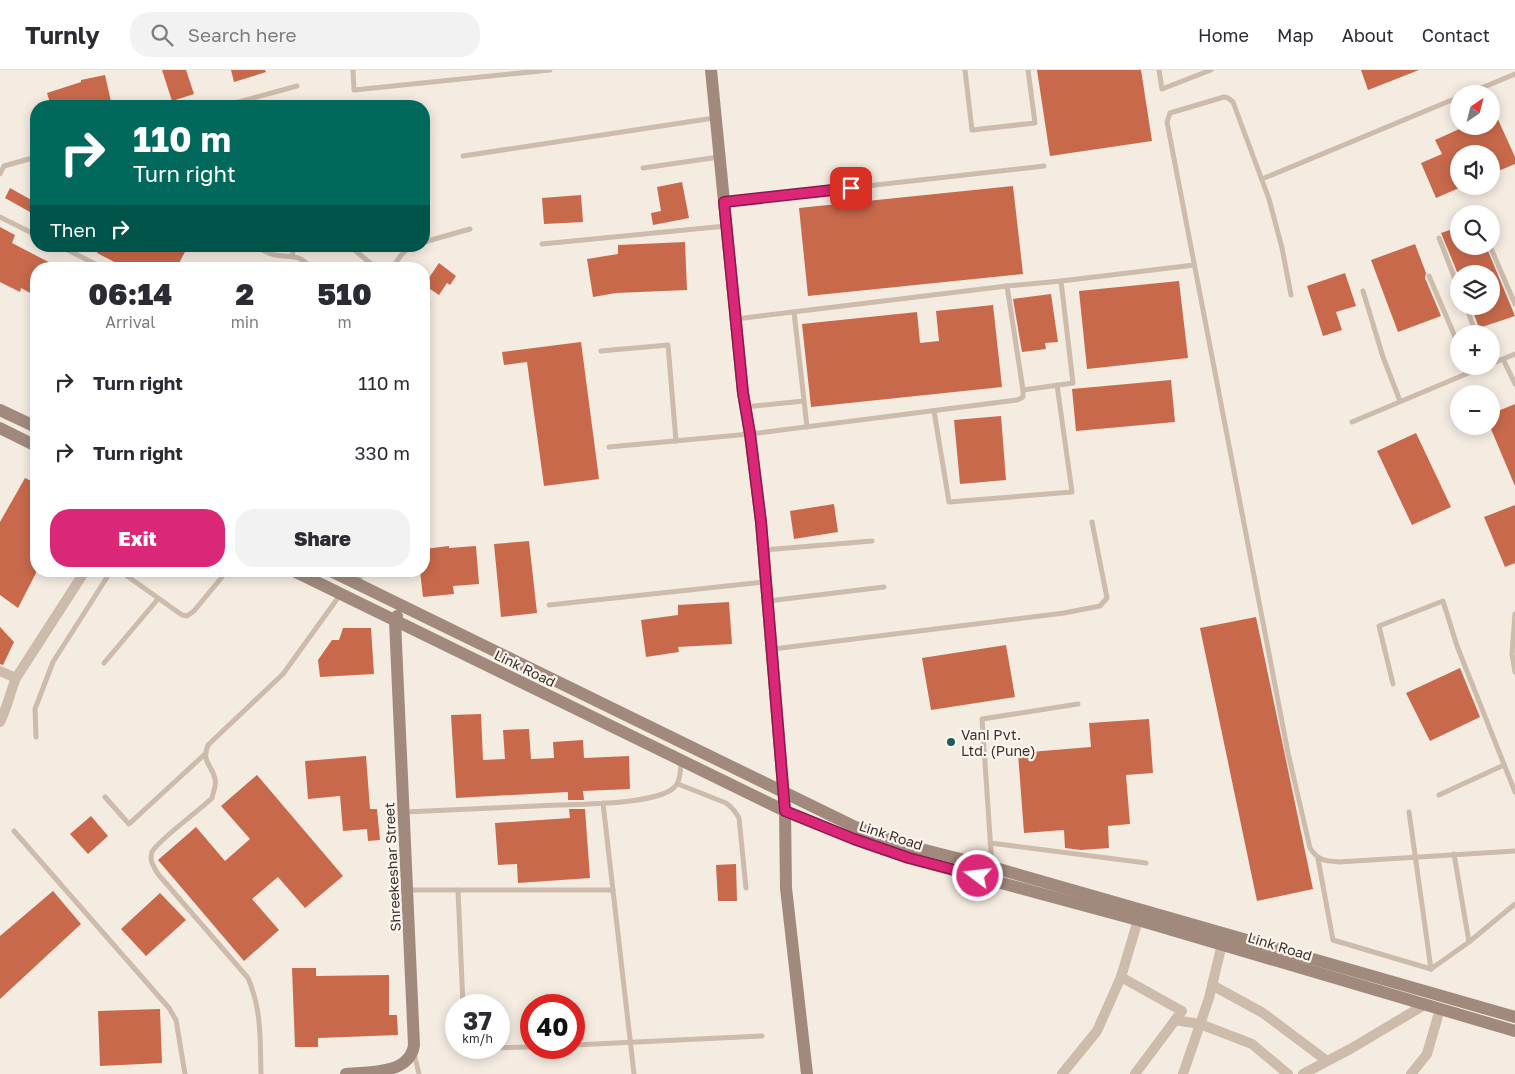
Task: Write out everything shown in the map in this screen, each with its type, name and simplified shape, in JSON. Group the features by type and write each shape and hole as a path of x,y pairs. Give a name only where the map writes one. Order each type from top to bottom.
{"street":[{"path":"711,70 735,319 764,550 785,811 786,888 807,1074"},
{"path":"0,410 30,424"},
{"path":"0,428 30,443"},
{"path":"0,722 9,702 10,692 16,678 81,577"},
{"name":"Link Road","path":"306,577 785,811 854,839 909,858 1138,914 1515,1017"},
{"name":"Link Road","path":"343,577 853,826 901,844 992,867 1138,914 1222,944 1515,1031"},
{"name":"Shreekeshar Street","path":"402,606 395,621 415,1039 414,1051"},
{"path":"0,670 16,678"},
{"path":"1062,1074 1097,1031 1121,977 1138,914"},
{"path":"1183,1074 1212,985 1222,944"},
{"path":"1121,977 1182,1011 1136,1074"},
{"path":"1212,985 1263,1013 1327,1062"},
{"path":"1303,1074 1426,1004"},
{"path":"1411,1074 1427,1054 1440,1009"},
{"path":"1175,1020 1200,1024 1252,1044 1288,1074"},
{"path":"346,1074 396,1070 407,1063 414,1051"}],"lane":[{"path":"353,70 354,90 550,70"},
{"path":"965,70 972,130 1035,123 1028,70"},
{"path":"1159,70 1162,89 1211,70"},
{"path":"1488,85 1515,74"},
{"path":"246,100 297,86"},
{"path":"1292,295 1269,199 1233,102 1224,97 1170,113 1167,122 1288,753 1310,848 1318,859 1333,940 1431,969"},
{"path":"1262,179 1450,101"},
{"path":"462,156 716,117"},
{"path":"643,168 719,156"},
{"path":"0,174 4,166 30,159"},
{"path":"724,202 1044,166"},
{"path":"0,217 30,232"},
{"path":"542,244 726,226"},
{"path":"430,240 470,229"},
{"path":"1439,238 1450,266"},
{"path":"72,252 91,262"},
{"path":"268,252 292,255 304,262"},
{"path":"357,252 369,262"},
{"path":"396,262 404,252"},
{"path":"1494,255 1515,304"},
{"path":"735,319 1194,265"},
{"path":"1429,276 1450,325"},
{"path":"1024,390 1073,383 1061,281"},
{"path":"609,447 750,434 1017,400 1023,397 1024,390 1007,286"},
{"path":"1363,291 1383,357 1400,402"},
{"path":"794,312 807,427"},
{"path":"601,351 668,345 676,441"},
{"path":"1500,360 1515,354"},
{"path":"1503,359 1515,384"},
{"path":"1352,422 1463,375"},
{"path":"934,411 949,502 1072,492 1057,385"},
{"path":"745,407 804,401"},
{"path":"772,649 1064,613 1100,606 1107,598 1092,522"},
{"path":"764,550 872,541"},
{"path":"36,737 35,709 53,662 107,577"},
{"path":"128,577 182,615 187,616 190,615 219,577"},
{"path":"360,577 360,585"},
{"path":"549,605 766,582"},
{"path":"768,601 884,587"},
{"path":"105,797 129,824 205,754 208,745 215,737 283,674 341,594"},
{"path":"104,663 158,599"},
{"path":"1393,684 1379,626 1443,601 1457,646 1515,792"},
{"path":"1515,614 1512,654 1515,672"},
{"path":"992,867 982,719 1078,704"},
{"path":"205,754 207,764 215,778 212,798 159,843 152,852 151,862 158,874 248,978 259,1010 261,1074"},
{"path":"404,812 603,803 649,797 673,789 678,784 681,761"},
{"path":"1439,795 1504,765"},
{"path":"678,784 726,803 736,813 739,818 746,888"},
{"path":"603,803 634,1074"},
{"path":"1409,812 1431,969"},
{"path":"14,831 169,1008 176,1020 185,1074"},
{"path":"990,843 1146,863"},
{"path":"1318,859 1339,862 1515,851"},
{"path":"1454,854 1469,942"},
{"path":"408,890 613,890"},
{"path":"458,890 463,994"},
{"path":"1431,969 1469,942 1515,904"},
{"path":"585,1044 762,1036"},
{"path":"414,1051 419,1074"}],"building":[{"path":"162,70 186,70 194,94 172,100"},
{"path":"231,70 265,70 266,72 234,82"},
{"path":"1037,70 1141,70 1152,141 1050,156"},
{"path":"1361,70 1419,70 1368,90"},
{"path":"105,75 111,100 49,100 47,93 81,82 81,80"},
{"path":"1500,124 1515,157 1515,164 1500,170 1500,145 1450,145 1450,192 1436,198 1421,163 1442,154 1435,140 1450,133 1450,135 1500,135"},
{"path":"682,182 689,218 653,225 651,213 661,211 657,187"},
{"path":"1013,186 1023,274 808,296 799,208"},
{"path":"10,188 30,199 30,212 5,198"},
{"path":"581,195 583,222 544,224 542,198"},
{"path":"0,227 15,235 12,243 49,262 30,262 30,293 21,288 20,292 0,282"},
{"path":"1450,230 1450,255 1441,233"},
{"path":"685,242 687,290 616,293 593,297 587,259 618,254 618,245"},
{"path":"1415,244 1426,273 1425,278 1441,316 1398,332 1371,260"},
{"path":"185,252 180,262 114,262 97,253"},
{"path":"1450,255 1490,255 1494,265 1454,265"},
{"path":"439,263 456,276 450,285 447,283 439,295 430,289 430,276"},
{"path":"1345,273 1356,306 1336,312 1342,330 1323,336 1307,286"},
{"path":"1500,280 1515,316 1488,325 1478,325 1474,315 1500,315"},
{"path":"1179,281 1188,358 1087,369 1079,291"},
{"path":"1051,294 1058,342 1045,343 1046,349 1022,352 1013,299"},
{"path":"993,305 1002,387 811,407 802,324 917,312 920,343 939,341 936,311"},
{"path":"581,342 599,479 544,486 527,362 504,365 502,352"},
{"path":"1171,380 1175,422 1076,431 1072,389"},
{"path":"1515,404 1515,486 1494,435 1500,435 1500,410"},
{"path":"1001,416 1006,480 960,484 954,420"},
{"path":"1416,433 1451,507 1412,525 1377,451"},
{"path":"25,478 30,480 30,577 34,577 18,608 0,595 0,522"},
{"path":"834,504 838,532 794,539 790,511"},
{"path":"1515,505 1515,563 1505,567 1484,517"},
{"path":"529,541 537,613 501,617 494,544"},
{"path":"476,546 479,584 453,586 454,594 423,597 421,577 430,577 430,548"},
{"path":"729,602 732,644 678,647 679,652 646,657 641,620 678,615 678,605"},
{"path":"1256,617 1313,889 1257,901 1200,628"},
{"path":"0,627 14,642 3,665 0,664"},
{"path":"343,628 371,628 374,674 320,677 318,660 332,640 339,640"},
{"path":"1006,645 1015,697 931,710 922,658"},
{"path":"1460,668 1480,717 1430,741 1406,693"},
{"path":"481,714 483,760 505,759 503,730 529,729 531,759 554,758 553,742 583,740 584,758 629,756 630,789 583,791 584,800 568,800 568,792 456,798 451,715"},
{"path":"1149,719 1153,773 1126,775 1130,824 1108,826 1109,848 1081,850 1065,848 1064,830 1024,833 1018,753 1091,747 1089,723"},
{"path":"366,756 370,809 377,809 380,840 368,841 367,829 343,831 340,796 308,799 305,761"},
{"path":"257,775 343,876 305,908 278,877 252,899 279,930 244,961 158,860 196,827 225,861 250,839 221,806"},
{"path":"569,809 585,809 590,878 518,883 517,864 498,865 495,823 570,818"},
{"path":"91,816 108,836 88,854 70,834"},
{"path":"736,864 737,901 718,901 716,865"},
{"path":"53,891 81,924 0,999 0,936"},
{"path":"160,893 186,920 146,956 121,929"},
{"path":"292,968 316,968 316,976 389,975 389,1015 397,1015 398,1035 318,1038 318,1047 295,1047"},
{"path":"160,1009 162,1063 100,1066 98,1011"}],"place":[{"name":"Vani Pvt. Ltd. (Pune)","path":"951,742"}],"route":[{"path":"851,188 724,202 743,393 761,522 785,811 854,839 909,858 978,876"}]}
